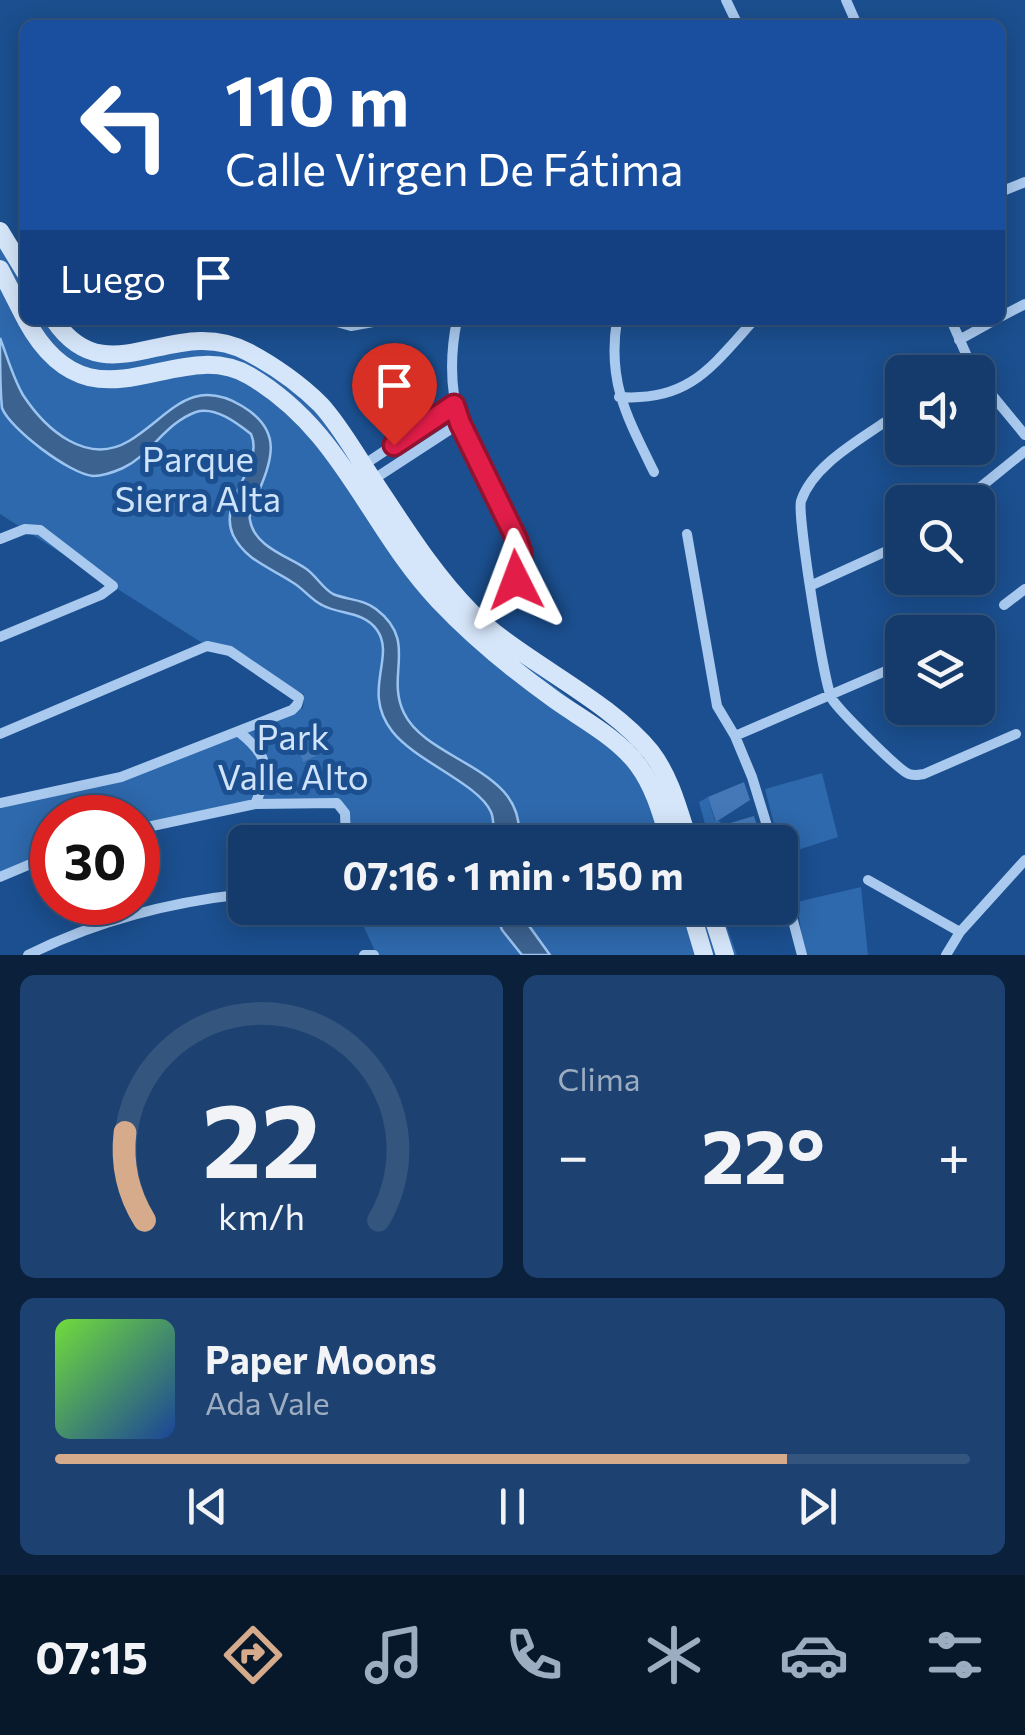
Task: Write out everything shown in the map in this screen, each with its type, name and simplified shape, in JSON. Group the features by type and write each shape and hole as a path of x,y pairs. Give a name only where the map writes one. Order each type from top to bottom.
{"street":[{"path":"0,231 20,264"},
{"path":"0,269 20,309"},
{"path":"29,325 48,351 75,370 96,378 134,379 194,365 238,369 304,416 360,478"},
{"path":"58,325 72,342 99,355 190,340 221,341 263,361 319,403 412,570 493,653 579,705 627,728 666,776 682,825"},
{"path":"456,325 452,366 454,405 521,552 507,606"},
{"path":"616,325 612,364 619,397 654,472"},
{"path":"619,397 642,398 676,392 749,325"},
{"path":"953,325 964,355"},
{"path":"958,340 987,325"},
{"path":"995,400 1025,434"},
{"path":"360,478 454,405"},
{"path":"884,422 838,455 801,501 810,586 831,697 898,767 912,776 1016,734"},
{"path":"360,478 460,423"},
{"path":"983,485 1025,451"},
{"path":"0,539 24,528 35,528 112,584 112,590 0,638"},
{"path":"687,534 717,706 735,736 767,825"},
{"path":"810,586 885,552"},
{"path":"1004,605 1025,589"},
{"path":"0,734 207,646 230,651 296,694 298,702 292,710 120,777 0,804"},
{"path":"735,736 885,672"},
{"path":"579,705 640,767 664,825"},
{"path":"239,732 263,756 266,771 256,804"},
{"path":"160,825 256,804 328,803 340,805 345,825"},
{"path":"946,955 960,932 1025,860"},
{"path":"0,877 30,864"},
{"path":"868,880 960,932"},
{"path":"28,955 138,912 228,897"},
{"path":"695,925 704,955"},
{"path":"715,925 724,955"},
{"path":"794,925 802,955"},
{"path":"364,955 374,955"}],"green space":[{"name":"Parque Sierra Alta","path":"0,232 20,264 20,325 60,325 88,352 236,345 319,403 355,469 477,628 671,775 690,825 345,825 345,813 325,805 300,802 244,806 160,824 160,795 48,795 121,777 303,708 304,694 207,646 0,514"},
{"path":"822,773 838,837 798,850 798,825 774,825 765,789"},
{"path":"708,797 715,821 721,825 705,825 699,802"},
{"name":"Parque Sierra Alta","path":"30,800 30,864 0,877 0,807"},
{"path":"861,887 868,955 804,955 798,902"},
{"path":"363,925 726,925 737,955 377,955"}],"shaded area":[{"path":"0,338 16,381 32,408 69,441 98,449 129,441 194,397 224,398 255,416 264,426 271,447 250,514 258,537 309,571 329,591 371,606 389,621 399,646 399,699 404,713 416,730 434,744 494,782 509,798 518,825 493,825 491,812 474,792 415,752 392,731 379,702 382,640 372,624 318,603 238,544 230,522 231,509 252,458 251,434 218,413 196,412 175,424 133,462 108,474 93,476 70,467 16,427 2,408"},
{"path":"500,925 528,925 550,955 522,955"}],"building":[{"path":"310,732 318,755 303,762 295,739"},
{"path":"744,782 750,800 716,822 708,797"},
{"path":"754,816 757,825 723,825"}],"route":[{"path":"394,445 454,405 517,540 521,563 516,580"}],"park label":[{"name":"Park Valle Alto","path":"293,758"}]}
